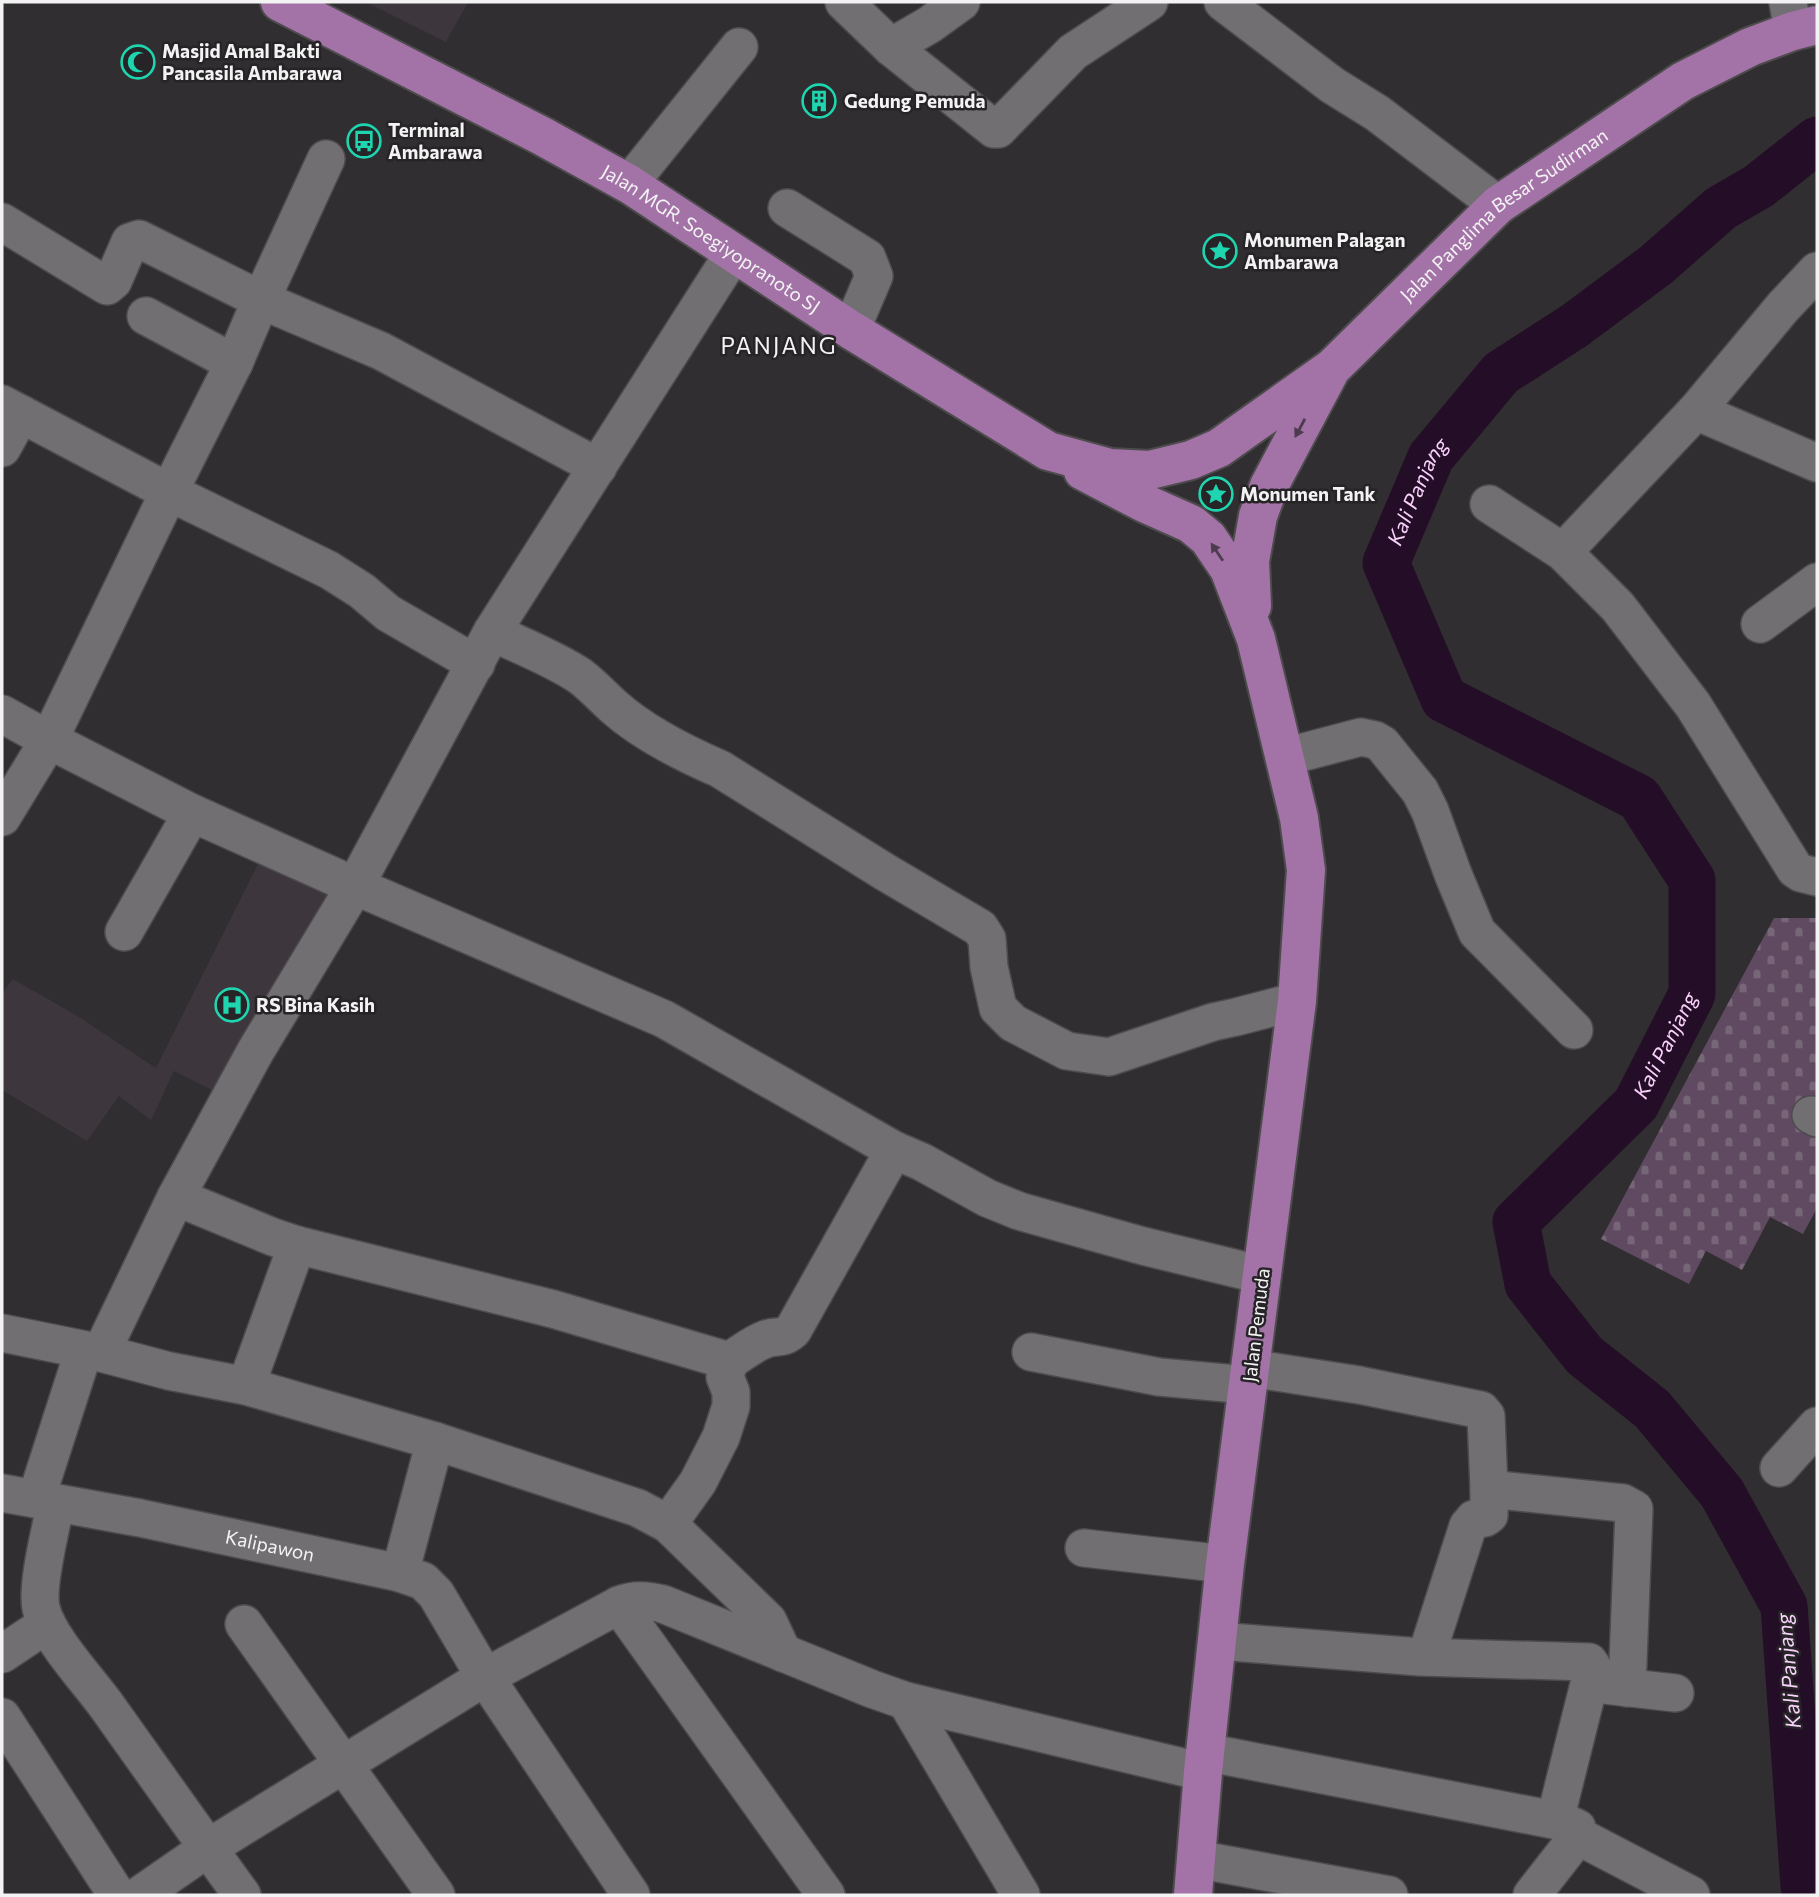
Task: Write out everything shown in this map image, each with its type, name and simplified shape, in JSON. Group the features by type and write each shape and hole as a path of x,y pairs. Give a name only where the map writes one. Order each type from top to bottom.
{"main road":[{"name":"Jalan MGR. Soegiyopranoto SJ","path":"280,2 542,136 629,184 851,330 1048,451 1110,468 1150,470 1191,460 1219,447"},
{"name":"Jalan Panglima Besar Sudirman","path":"1219,447 1332,368 1498,205 1683,81 1800,19"},
{"path":"1254,632 1250,561 1258,516 1269,486 1332,368"},
{"path":"1048,451 1095,478 1191,524 1208,538 1229,569 1254,632"},
{"name":"Jalan Pemuda","path":"1194,1877 1225,1564 1297,1001 1306,870 1299,818 1254,632"}],"street":[{"path":"844,2 891,47 991,128 998,129 1073,52 1149,2"},
{"path":"891,47 961,2"},
{"path":"1223,2 1332,85 1377,113 1498,205"},
{"path":"629,184 739,47"},
{"path":"2,817 49,740 234,363 326,159"},
{"path":"787,208 867,258 874,276 851,330"},
{"path":"2,222 107,286 113,281 130,242 139,239 261,300 381,352 598,467"},
{"path":"242,1895 47,1624 40,1606 31,1498 92,1352 255,1052 355,886 484,648 733,254"},
{"path":"1563,552 1696,411 1783,307 1817,271"},
{"path":"146,316 234,363"},
{"path":"2,448 12,409 169,492 329,570 388,613 484,648 544,656 579,676 646,731 720,769 980,928 987,939 989,967 998,1008 1013,1023 1067,1051 1109,1057 1213,1022 1297,1001"},
{"path":"1696,411 1817,463"},
{"path":"1489,503 1563,552 1618,607 1693,705 1795,869 1817,877"},
{"path":"1760,625 1811,597"},
{"path":"2,714 192,813 664,1020 894,1150 922,1162 987,1198 1143,1246 1262,1275"},
{"path":"1285,757 1361,737 1382,744 1420,791 1477,932 1574,1030"},
{"path":"124,932 192,813"},
{"path":"668,1524 698,1482 721,1437 731,1406 731,1392 725,1377 729,1361 757,1343 786,1336 793,1330 894,1150"},
{"path":"176,1197 297,1245 553,1309 729,1361"},
{"path":"247,1386 297,1245"},
{"path":"2,1333 247,1386 435,1441 638,1508 668,1524 768,1621 783,1653"},
{"path":"1031,1352 1159,1377 1249,1377 1359,1385 1481,1410 1486,1416 1489,1515 1474,1519 1468,1527 1426,1657"},
{"path":"1779,1468 1817,1426"},
{"path":"400,1573 435,1441"},
{"path":"1489,1489 1623,1503 1634,1509 1627,1688"},
{"name":"Kalipawon","path":"31,1498 140,1518 400,1573 423,1581 436,1594 485,1677 631,1895"},
{"path":"1084,1548 1225,1564"},
{"path":"141,1895 208,1848 485,1677 619,1605 646,1600 663,1604 906,1701 1204,1762 1567,1828 1691,1895"},
{"path":"619,1605 827,1895"},
{"path":"2,1654 47,1624"},
{"path":"244,1625 436,1895"},
{"path":"1218,1641 1426,1657 1589,1662 1593,1668 1567,1828 1532,1895"},
{"path":"1589,1683 1675,1693"},
{"path":"906,1701 1021,1895"},
{"path":"2,1717 117,1895"},
{"path":"1194,1877 1389,1895"}],"shaded area":[{"path":"366,2 468,2 446,42"},
{"name":"RS Bina Kasih","path":"263,854 340,886 226,1097 174,1071 151,1120 119,1096 87,1141 2,1090 2,993 13,979 79,1017 156,1068"}],"green space":[{"path":"1774,918 1817,918 1817,1208 1803,1234 1770,1217 1742,1270 1706,1251 1689,1284 1601,1239"}],"waterway":[{"name":"Kali Panjang","path":"1808,1895 1804,1886 1784,1606 1722,1493 1652,1409 1584,1355 1528,1284 1516,1222 1636,1104 1692,994 1692,880 1639,798 1444,699 1386,563 1431,457 1501,373 1574,326 1656,265 1721,208 1759,186 1817,140"}],"place":[{"name":"Masjid Amal Bakti Pancasila Ambarawa","path":"138,62"},
{"name":"Gedung Pemuda","path":"819,101"},
{"name":"Terminal Ambarawa","path":"364,141"},
{"name":"Monumen Palagan Ambarawa","path":"1220,251"},
{"name":"Monumen Tank","path":"1216,494"},
{"name":"RS Bina Kasih","path":"232,1005"}],"district":[{"name":"PANJANG","path":"779,346"}]}
